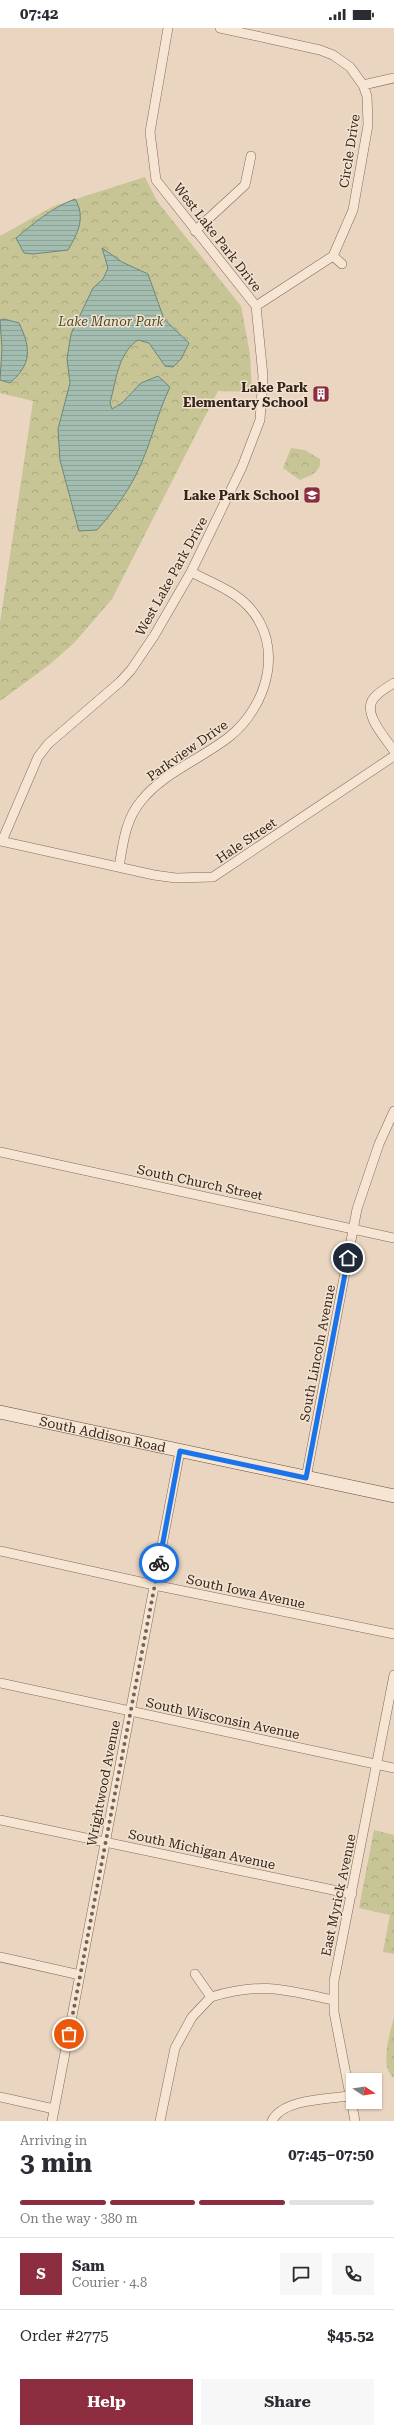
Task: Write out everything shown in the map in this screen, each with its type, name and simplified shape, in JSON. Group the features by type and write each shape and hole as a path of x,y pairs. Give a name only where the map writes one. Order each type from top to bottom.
{"street":[{"name":"West Lake Park Drive","path":"1,841 38,757 48,744 107,694 131,670 154,636 191,572 242,467 260,420 263,376 256,306 156,180 150,145 150,132 168,28"},
{"name":"Circle Drive","path":"220,28 320,50 333,55 350,67 363,85 369,112 354,203 333,256"},
{"path":"363,85 394,78"},
{"path":"196,230 244,185 251,156"},
{"path":"256,306 333,256 342,264"},
{"name":"Parkview Drive","path":"119,867 124,834 139,804 161,782 228,738 242,726 257,704 266,680 268,667 267,641 257,616 239,598 191,572"},
{"path":"394,683 374,697 370,706 376,724 394,751"},
{"name":"Hale Street","path":"1,841 176,878 213,876 394,756"},
{"name":"South Lincoln Avenue","path":"306,1478 357,1210 379,1144 394,1111"},
{"name":"South Church Street","path":"0,1152 394,1238"},
{"name":"South Addison Road","path":"0,1412 394,1496"},
{"name":"Wrightwood Avenue","path":"52,2121 180,1451"},
{"name":"South Iowa Avenue","path":"0,1551 154,1585 394,1634"},
{"name":"East Myrick Avenue","path":"346,2078 333,2000 334,1981 394,1675"},
{"name":"South Wisconsin Avenue","path":"0,1683 394,1768"},
{"name":"South Michigan Avenue","path":"0,1820 352,1894"},
{"path":"0,1957 80,1975"},
{"path":"195,1974 211,1997"},
{"path":"160,2121 175,2048 192,2018 211,1997 247,1988 267,1987 333,2000"},
{"path":"0,2096 54,2109"},
{"path":"272,2121 274,2117 290,2105 346,2096"},
{"name":"East Myrick Avenue","path":"352,2109 355,2121"}],"green space":[{"name":"Lake Manor Park","path":"145,177 157,201 241,306 250,354 252,392 218,391 112,599 74,643 49,665 0,701 0,623 33,401 0,393 0,236 54,206"},
{"path":"291,448 305,450 320,459 317,470 311,475 300,480 283,468"},
{"path":"374,1830 394,1835 394,1954 383,1952 390,1915 359,1908"},
{"path":"394,2018 394,2078 387,2066 386,2058 388,2040"}],"shaded area":[{"path":"75,199 80,212 80,219 78,231 68,250 33,254 24,253 16,238 51,211"},
{"path":"102,248 122,262 148,274 164,319 189,343 181,359 173,367 165,366 149,343 138,340 126,352 116,377 110,403 112,409 122,403 141,383 158,376 170,387 141,464 127,490 110,515 97,530 79,531 60,460 58,429 70,383 67,359 71,334 93,288 103,279 108,268"},
{"path":"4,319 19,323 26,340 27,348 26,362 17,376 10,383 0,380 2,349 0,320"}],"way so far":[{"path":"69,2034 159,1563"}],"place":[{"name":"Lake Park Elementary School","path":"321,394"},
{"name":"Lake Park School","path":"312,495"}],"route":[{"path":"159,1563 180,1451 306,1478 348,1258"}]}
